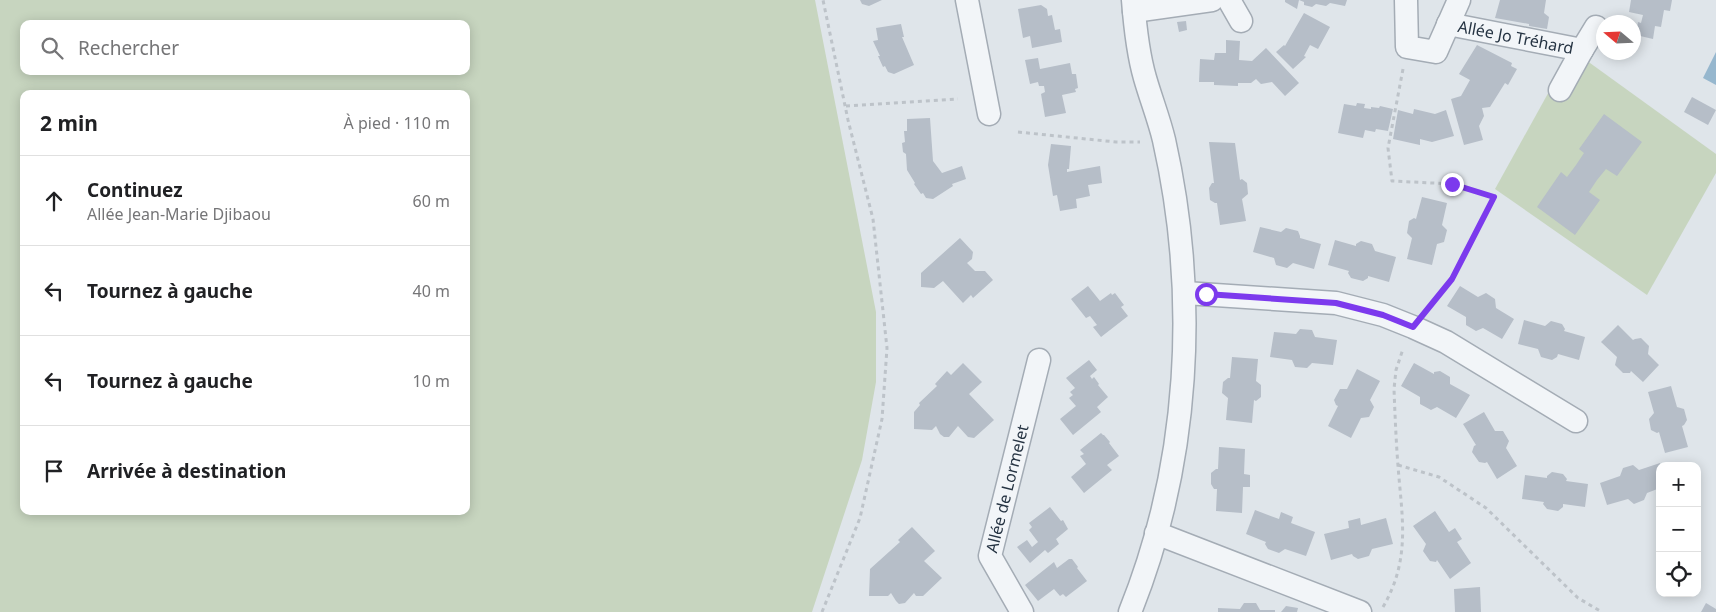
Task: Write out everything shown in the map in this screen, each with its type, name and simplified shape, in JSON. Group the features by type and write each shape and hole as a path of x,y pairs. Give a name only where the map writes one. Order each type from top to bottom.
{"street":[{"path":"967,0 989,114"},
{"path":"1130,612 1140,587 1171,474 1180,412 1185,292 1178,218 1164,139 1145,77 1133,5 1212,0"},
{"path":"1229,0 1240,21"},
{"path":"1406,0 1407,47"},
{"name":"Allée Jo Tréhard","path":"1407,47 1436,52 1460,0"},
{"name":"Allée Jo Tréhard","path":"1448,24 1582,50"},
{"name":"Allée Jo Tréhard","path":"1560,90 1596,27"},
{"path":"1185,292 1336,303 1383,315 1446,342 1576,421"},
{"name":"Allée de Lormelet","path":"1022,612 990,556 1039,360"},
{"path":"1156,533 1360,612"}],"path":[{"path":"822,612 860,518 882,419 887,348 873,219 823,0"},
{"path":"1380,612 1399,573 1403,549 1394,389 1401,353 1413,327 1452,279 1494,197 1452,184 1392,181 1388,148 1407,47"},
{"path":"846,106 958,99"},
{"path":"1018,132 1116,142 1144,142"},
{"path":"1398,465 1439,477 1486,508 1578,598 1602,612"}],"green space":[{"path":"0,0 815,0 876,312 876,382 862,460 812,612 0,612"},
{"path":"1572,50 1716,154 1716,173 1647,295 1495,189"}],"water":[{"path":"1716,52 1716,85 1703,78"}],"building":[{"path":"860,0 882,0 869,6 862,4"},
{"path":"1285,0 1299,0 1297,9 1285,2"},
{"path":"1299,0 1347,0 1345,6 1330,3 1326,6 1316,4 1312,7 1304,5 1304,2"},
{"path":"1500,0 1546,0 1544,13 1549,17 1547,29 1495,18"},
{"path":"1631,0 1672,0 1670,11 1664,10 1661,27 1655,26 1653,39 1641,36 1643,15 1629,12"},
{"path":"1041,5 1047,9 1048,16 1052,15 1055,30 1060,29 1062,42 1032,48 1030,36 1023,38 1018,9"},
{"path":"1304,13 1330,27 1318,49 1310,45 1304,56 1306,57 1293,69 1276,52 1285,46"},
{"path":"1186,21 1187,30 1179,32 1177,22"},
{"path":"901,24 904,37 902,37 914,65 894,74 888,72 885,66 883,67 873,41 878,40 876,28"},
{"path":"1226,40 1240,41 1239,60 1252,61 1266,48 1299,83 1285,96 1272,82 1261,84 1256,79 1251,83 1238,83 1238,86 1214,85 1214,82 1199,82 1200,59 1214,60 1215,53 1226,53"},
{"path":"1477,45 1512,63 1511,66 1517,69 1508,85 1505,83 1490,107 1482,108 1484,116 1479,126 1483,140 1464,145 1451,99 1461,96 1470,80 1459,74"},
{"path":"1038,58 1040,69 1070,63 1072,74 1076,74 1078,88 1075,89 1076,92 1062,95 1066,113 1045,117 1041,94 1045,92 1044,86 1039,86 1038,82 1030,84 1025,60"},
{"path":"1692,97 1716,110 1708,125 1684,112"},
{"path":"1357,103 1365,104 1364,108 1379,108 1380,106 1393,109 1388,131 1376,129 1375,132 1365,130 1363,138 1338,133 1344,104 1356,106"},
{"path":"1414,109 1435,114 1446,110 1454,136 1432,142 1420,139 1420,145 1393,139 1398,110 1413,114"},
{"path":"1604,114 1642,142 1617,176 1606,169 1597,180 1589,192 1600,200 1575,235 1537,207 1561,172 1567,177 1576,165 1584,153 1579,149"},
{"path":"930,118 933,161 942,173 962,166 966,179 952,184 953,186 933,199 926,198 914,184 907,170 906,154 903,152 902,143 905,142 904,131 907,131 907,119"},
{"path":"1209,142 1235,143 1240,180 1242,179 1247,183 1248,194 1242,199 1246,221 1220,225 1217,203 1210,200 1209,188 1214,183"},
{"path":"1051,144 1071,146 1069,169 1067,169 1067,172 1100,166 1102,183 1088,185 1090,196 1076,199 1077,208 1060,211 1057,195 1053,196 1048,165"},
{"path":"1422,197 1447,203 1442,225 1447,230 1444,242 1437,244 1432,265 1407,259 1412,238 1407,233 1409,221 1414,218 1416,219"},
{"path":"1260,227 1281,232 1286,228 1298,231 1300,238 1321,244 1314,269 1293,263 1287,268 1276,265 1274,258 1253,252"},
{"path":"960,238 973,252 972,259 967,263 975,271 985,271 993,280 973,298 971,295 963,303 943,281 934,288 921,287 921,273"},
{"path":"1335,240 1356,246 1361,241 1372,244 1375,251 1396,257 1389,282 1368,276 1363,281 1351,278 1348,273 1349,271 1328,265"},
{"path":"1088,286 1100,301 1111,293 1112,295 1115,293 1124,305 1121,307 1128,316 1101,337 1093,327 1097,325 1090,316 1086,318 1071,299"},
{"path":"1460,286 1478,297 1486,293 1495,299 1496,308 1514,319 1502,339 1483,328 1476,331 1466,325 1466,317 1447,306"},
{"path":"1524,320 1545,326 1551,321 1562,324 1565,329 1564,331 1585,337 1579,360 1558,354 1552,360 1541,357 1538,349 1518,344"},
{"path":"1618,325 1633,340 1641,338 1649,346 1648,354 1659,365 1643,382 1631,371 1630,373 1623,373 1615,365 1617,357 1601,342"},
{"path":"1300,329 1312,330 1315,337 1337,340 1333,365 1312,363 1307,368 1295,367 1292,360 1270,357 1274,332 1296,334"},
{"path":"1232,357 1258,359 1256,381 1261,385 1261,397 1256,401 1254,400 1252,423 1226,420 1228,398 1222,393 1223,382 1230,378"},
{"path":"1089,360 1097,370 1090,376 1092,379 1094,377 1108,397 1097,407 1101,412 1073,435 1060,419 1076,406 1069,398 1073,395 1070,392 1075,388 1066,378"},
{"path":"963,363 982,382 969,394 994,420 974,438 968,437 958,426 949,437 944,437 940,434 936,426 932,430 914,429 914,412 920,405 919,403 937,386 935,384 947,371 951,375"},
{"path":"1414,363 1434,374 1434,372 1440,371 1450,377 1450,384 1470,395 1456,418 1437,407 1431,410 1420,404 1420,397 1401,386"},
{"path":"1357,369 1380,381 1370,400 1374,407 1369,417 1361,418 1351,438 1328,426 1338,406 1334,400 1340,389 1347,389"},
{"path":"1671,386 1677,407 1684,409 1687,420 1682,426 1688,447 1665,453 1659,432 1651,430 1649,419 1654,413 1648,392"},
{"path":"1484,412 1495,431 1503,431 1509,441 1506,448 1517,466 1497,479 1487,462 1479,462 1472,452 1476,445 1463,424"},
{"path":"1101,433 1110,442 1119,456 1107,465 1112,470 1084,493 1071,477 1086,464 1080,456 1084,454 1080,450"},
{"path":"1219,447 1245,449 1244,474 1250,475 1250,487 1243,487 1242,513 1216,511 1217,489 1214,489 1211,484 1211,473 1218,469"},
{"path":"1656,464 1656,490 1647,493 1644,500 1634,504 1628,499 1607,505 1600,483 1620,476 1623,468 1633,465 1639,470"},
{"path":"1552,472 1563,474 1567,479 1566,481 1588,484 1585,507 1563,504 1563,507 1558,511 1547,509 1543,504 1544,502 1522,499 1525,475 1547,478"},
{"path":"1050,507 1061,521 1063,520 1068,529 1056,539 1059,544 1048,553 1045,550 1030,563 1017,547 1027,540 1032,547 1038,542 1029,530 1032,527 1029,523"},
{"path":"1255,510 1279,519 1281,512 1293,517 1291,523 1315,532 1306,556 1285,549 1279,553 1268,549 1265,544 1266,542 1246,534"},
{"path":"1435,511 1449,532 1455,528 1462,539 1457,542 1471,563 1450,579 1437,560 1436,562 1430,561 1423,551 1426,544 1413,526"},
{"path":"1360,518 1361,525 1386,518 1393,544 1372,549 1369,556 1358,559 1352,554 1331,560 1324,534 1349,528 1348,521"},
{"path":"912,527 935,551 924,561 942,578 923,596 916,596 914,593 905,603 899,604 891,593 888,596 869,596 870,569 900,542 898,540"},
{"path":"1069,559 1072,559 1087,581 1066,597 1063,594 1060,596 1054,589 1038,601 1025,585 1054,562 1057,568"},
{"path":"1480,587 1481,612 1455,612 1454,589"},
{"path":"1244,603 1256,603 1260,610 1275,610 1275,612 1218,612 1218,608 1240,609"},
{"path":"1706,603 1716,609 1716,612 1701,612"},
{"path":"1286,606 1298,608 1297,612 1281,612"}],"route":[{"path":"1206,294 1336,303 1383,315 1413,327 1452,279 1494,197 1452,184"}]}
